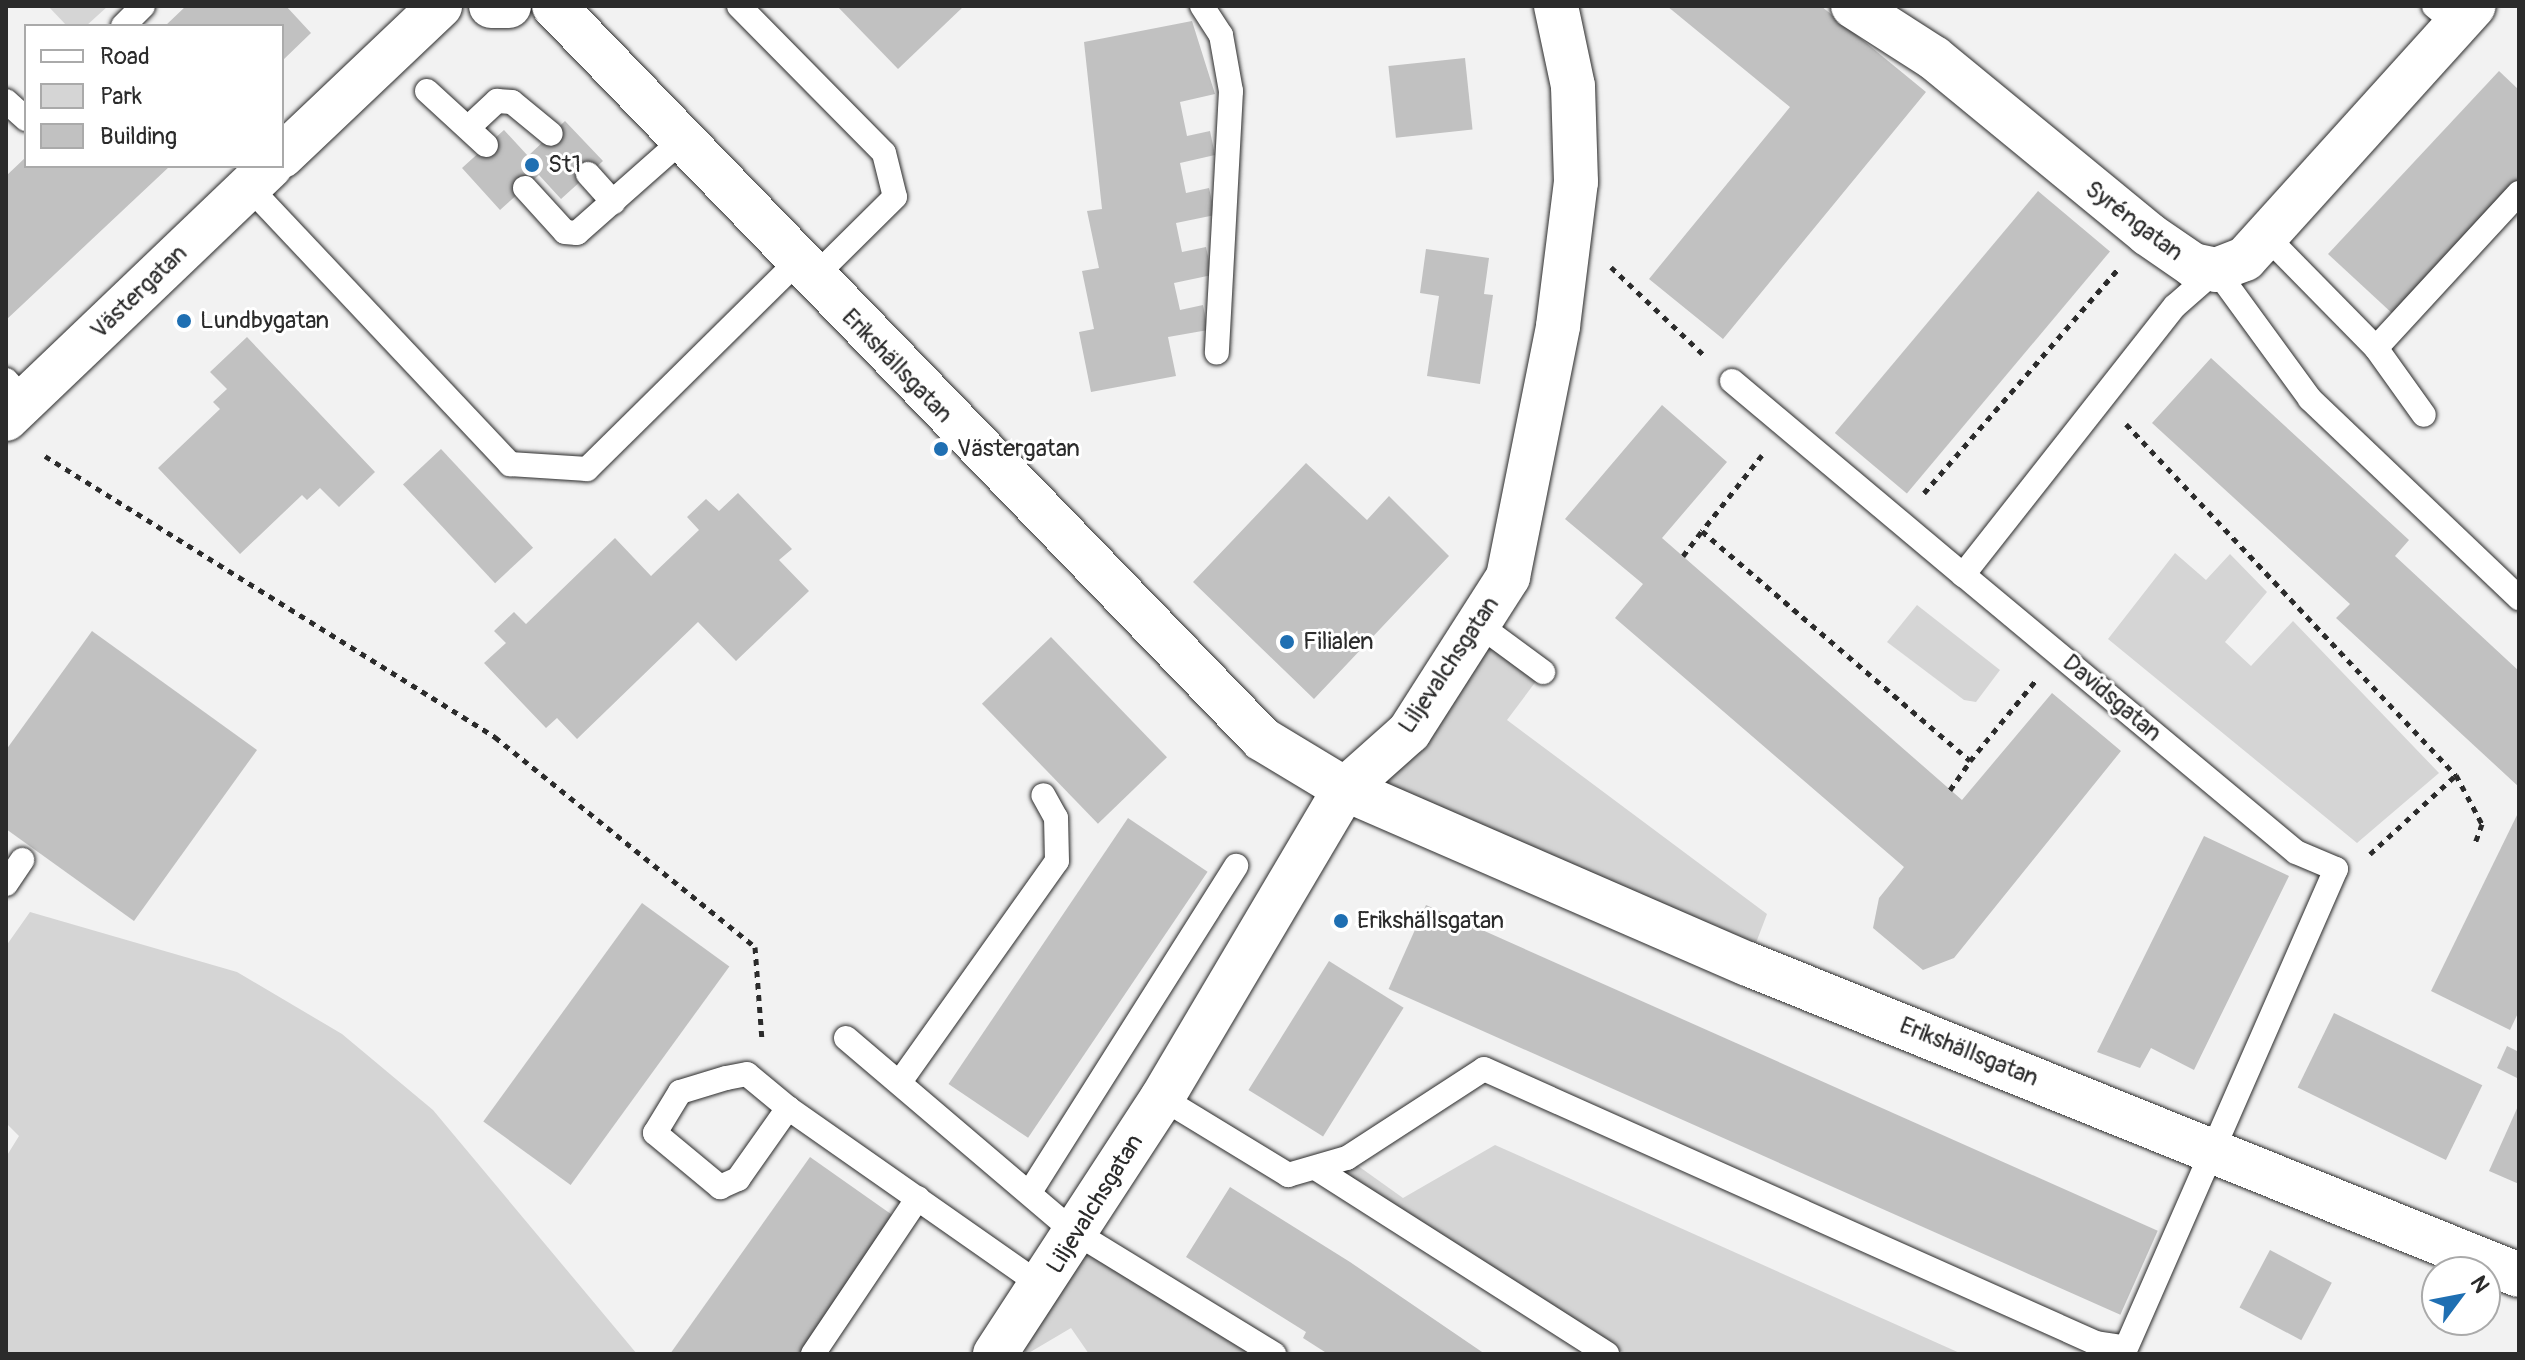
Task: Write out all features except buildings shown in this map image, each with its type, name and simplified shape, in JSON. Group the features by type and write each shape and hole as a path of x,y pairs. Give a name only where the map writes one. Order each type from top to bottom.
{"street":[{"path":"284,154 440,6"},
{"path":"491,6 509,6"},
{"name":"Erikshällsgatan","path":"554,6 804,271 1262,739 1345,789 1748,964 2519,1275"},
{"name":"Liljevalchsgatan","path":"1011,1346 1073,1231 1162,1098 1345,789 1409,732 1508,577 1558,326 1567,225 1576,182 1573,86 1556,6"},
{"name":"Syréngatan","path":"1873,12 1934,58 2148,234 2193,265 2216,270"},
{"path":"2216,270 2245,259 2263,233 2454,12"},
{"name":"Västergatan","path":"12,400 260,176"}],"lane":[{"path":"125,24 143,6"},
{"path":"260,176 510,464 587,469 804,271 895,197 884,153 739,6"},
{"path":"1202,6 1221,35 1231,91 1217,353"},
{"path":"427,91 470,126 486,145"},
{"path":"6,101 24,117"},
{"path":"470,126 497,101 512,102 551,134"},
{"path":"525,188 565,232 577,233 681,141"},
{"path":"588,174 613,202"},
{"path":"2376,348 2519,193"},
{"path":"2263,233 2376,348 2424,415"},
{"path":"1963,575 2100,397 2175,306 2216,270 2310,399 2519,598"},
{"name":"Davidsgatan","path":"1732,381 2296,852 2336,869"},
{"path":"1478,624 1543,672"},
{"path":"902,1079 1057,861 1056,818 1043,795"},
{"path":"6,884 22,860"},
{"path":"1030,1192 1236,866"},
{"path":"1162,1098 1288,1175 1347,1158 1484,1069 2096,1343 2126,1348 2336,869"},
{"path":"846,1038 902,1079 1073,1231 1274,1354"},
{"path":"788,1108 738,1179 720,1187 655,1133 680,1092 747,1074 788,1108 1044,1287"},
{"path":"1317,1169 1607,1354"},
{"path":"813,1354 918,1198"}],"path":[{"path":"1567,225 1732,381"},
{"path":"1900,521 2148,234"},
{"path":"2100,397 2456,775 2482,824 2474,846"},
{"path":"1683,556 1785,426"},
{"path":"45,456 495,737 755,947 764,1087"},
{"path":"1702,531 1970,761"},
{"path":"1950,790 2058,654"},
{"path":"2336,869 2372,853 2456,775"}],"green space":[{"path":"48,6 108,6 88,24 65,24"},
{"path":"2175,553 2206,580 2230,554 2267,592 2225,642 2251,666 2293,621 2439,773 2357,843 2108,639"},
{"path":"1917,605 2000,670 1976,702 1964,700 1887,642"},
{"path":"1478,624 1543,672 1507,720 1767,914 1748,964 1345,789"},
{"path":"30,912 237,972 342,1034 433,1110 637,1354 6,1354 6,1157 19,1136 6,1123 6,946"},
{"path":"1495,1145 1962,1354 1626,1354 1317,1169 1347,1158 1403,1198"},
{"path":"1073,1231 1274,1354 1089,1354 1071,1328 1027,1354 1011,1331"}],"place":[{"name":"St1","path":"532,165"},
{"name":"Lundbygatan","path":"184,321"},
{"name":"Västergatan","path":"941,449"},
{"name":"Filialen","path":"1287,642"},
{"name":"Erikshällsgatan","path":"1341,921"}]}
